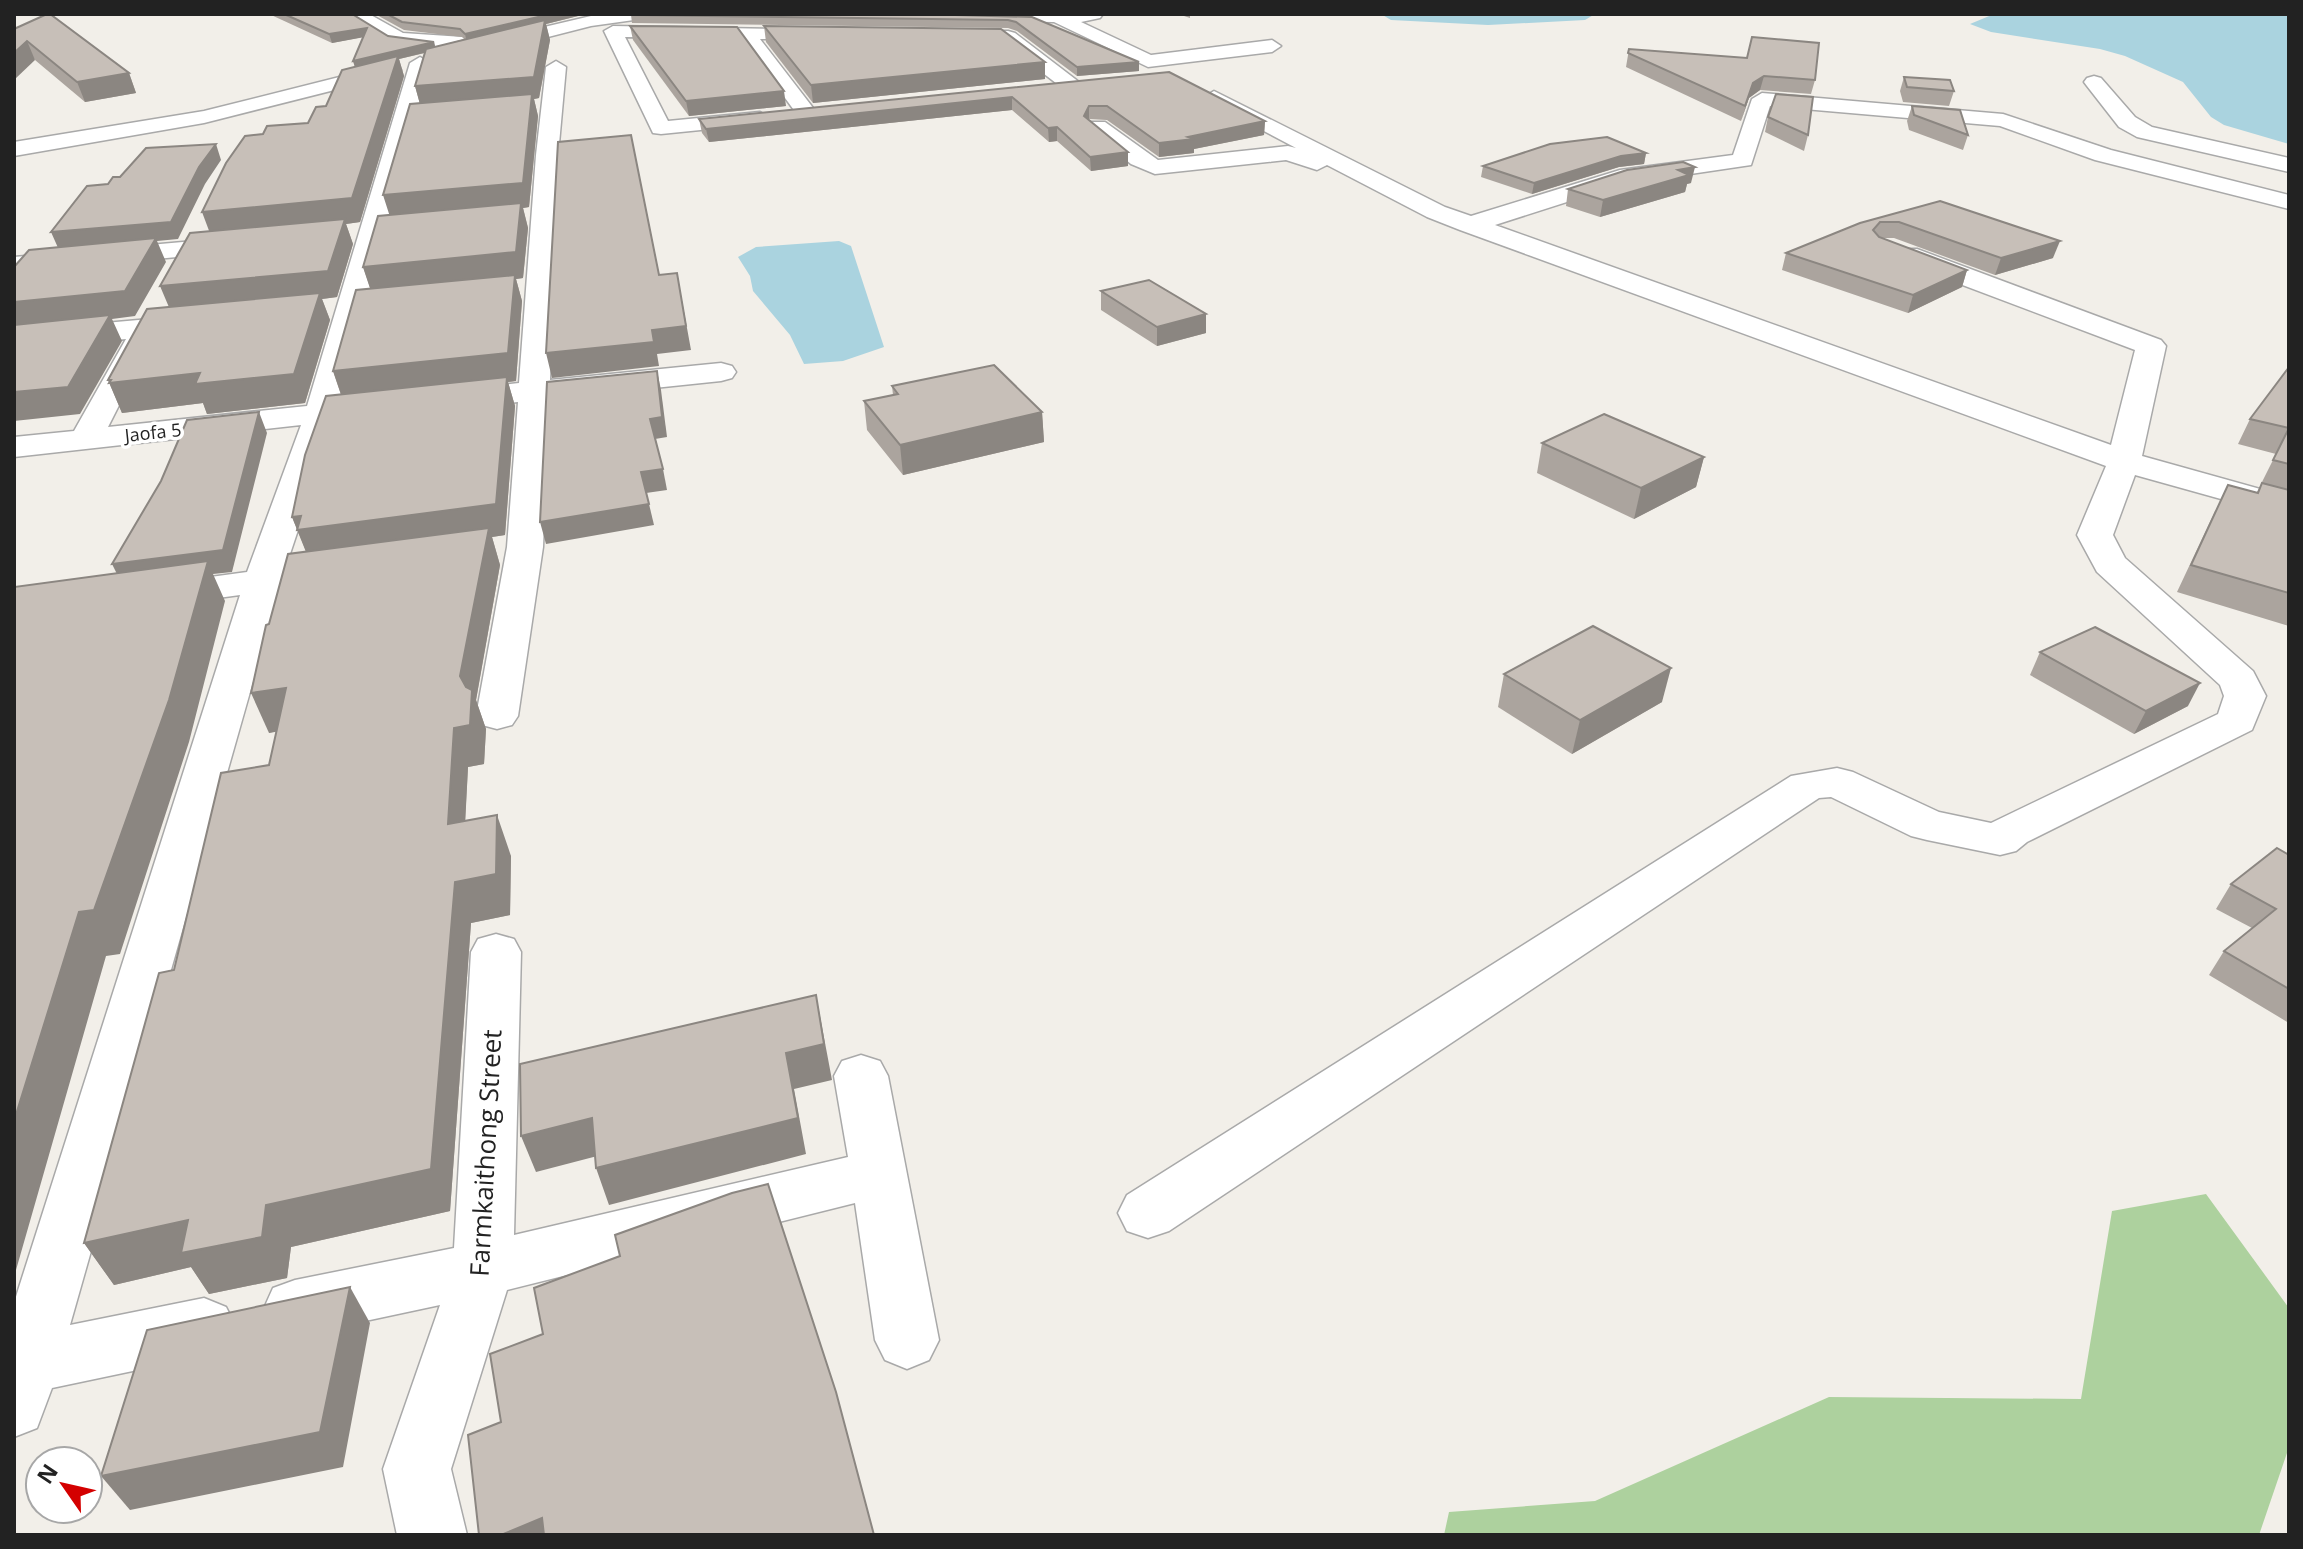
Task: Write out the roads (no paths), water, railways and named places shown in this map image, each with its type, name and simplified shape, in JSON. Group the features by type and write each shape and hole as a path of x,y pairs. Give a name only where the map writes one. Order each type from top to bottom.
{"street":[{"path":"356,14 399,38 495,45"},
{"path":"14,149 204,117 591,21 632,15 820,14"},
{"path":"961,15 1094,14"},
{"path":"1055,16 1148,61 1272,46"},
{"path":"746,33 813,113 661,128 613,31 746,33 848,35"},
{"path":"979,36 1008,37 1079,85 1043,89"},
{"path":"20,1385 263,580 321,413 372,233 419,117 420,63"},
{"path":"497,716 510,549 533,391 541,288 546,216 544,107 556,67"},
{"path":"1144,78 1173,75 1436,212 1469,225 2124,461 2289,508"},
{"path":"2094,82 2127,122 2145,132 2289,165"},
{"path":"1469,225 1620,177 1743,160 1762,99 2003,120 2103,155 2289,202"},
{"path":"1097,127 1139,159 1155,167 1293,153 1359,183 1400,207 1436,212"},
{"path":"2222,186 2289,177"},
{"path":"514,219 546,216"},
{"path":"175,276 202,223"},
{"path":"14,265 265,243"},
{"path":"1148,1213 1807,786 1837,782 1927,825 2000,840 2011,831 2237,721 2245,696 2239,680 2110,564 2095,535 2124,461 2151,346 1884,246"},
{"path":"509,291 541,288"},
{"path":"86,439 160,302"},
{"path":"14,340 224,321"},
{"path":"427,402 721,372"},
{"name":"Jaofa 5","path":"14,447 381,407"},
{"path":"123,600 325,572"},
{"name":"Farmkaithong Street","path":"432,1535 417,1469 483,1269 496,952"},
{"path":"861,1076 907,1340"},
{"path":"20,1385 880,1173"}],"water":[{"path":"1994,14 2289,14 2289,144 2224,125 2211,117 2183,82 2125,56 2100,49 1991,32 1970,24"},
{"path":"839,241 851,246 884,347 843,361 804,364 790,335 753,291 750,276 738,257 756,247"}],"waterway":[{"path":"1391,14 1488,19 1585,14"}]}
